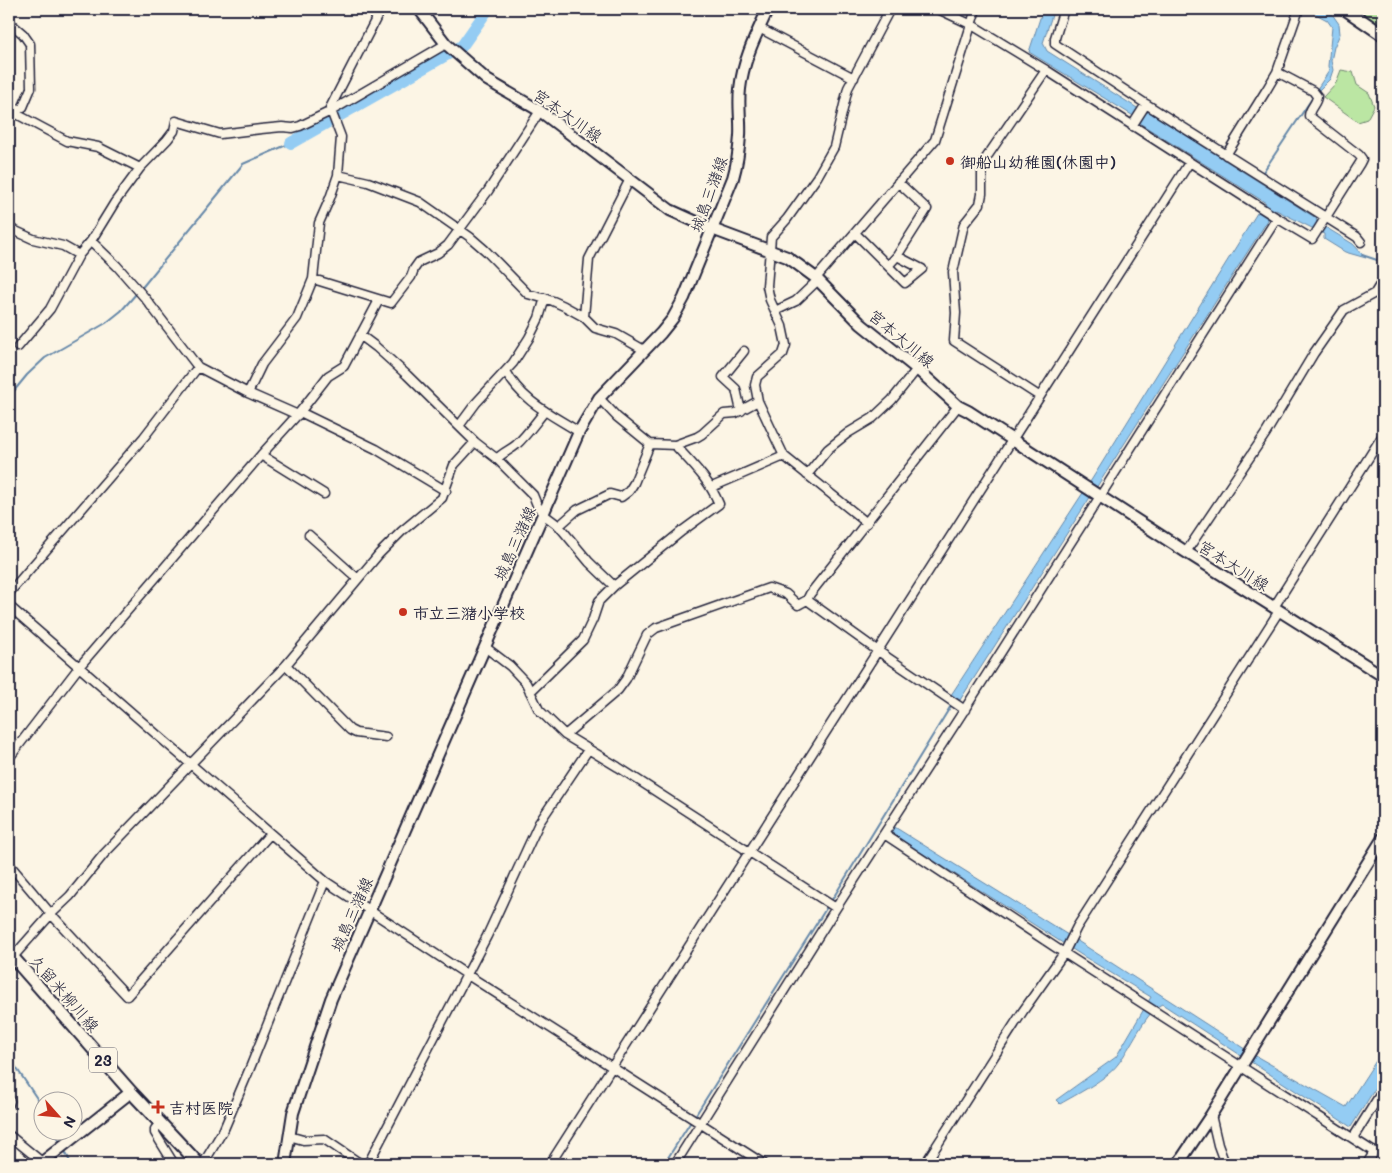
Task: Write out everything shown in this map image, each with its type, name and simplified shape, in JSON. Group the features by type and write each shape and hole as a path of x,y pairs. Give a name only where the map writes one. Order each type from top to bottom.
{"main road":[{"name":"宮本大川線","path":"419,9 448,45 487,80 540,111 670,210 712,230 788,257 818,279 861,324 958,406 1383,676"},
{"name":"城島三潴線","path":"285,1164 293,1112 331,999 579,432 599,398 661,333 673,318 684,298 733,178 738,160 740,90 744,68 768,9"},
{"path":"1345,9 1383,35"},
{"path":"1178,1164 1211,1115 1383,838"},
{"name":"久留米柳川線","path":"11,956 131,1092 199,1164"},
{"path":"41,1163 131,1092"}],"street":[{"path":"248,393 262,364 296,318 313,279 319,224 338,175 341,138 330,108 381,9"},
{"path":"867,523 784,456 758,401 755,385 757,377 783,354 786,344 782,326 770,300 767,286 771,237 787,219 817,177 834,147 848,88 890,9"},
{"path":"938,9 972,25 1133,123 1188,163 1312,239 1362,159 1359,154 1308,116 1317,100 1317,96 1276,72"},
{"path":"775,312 796,301 818,279 935,140 976,9"},
{"path":"1064,9 1055,44 1144,106 1226,155 1325,220 1357,237 1361,242"},
{"path":"1226,155 1268,89 1299,9"},
{"path":"9,22 23,34 30,44 31,88 23,107 11,112"},
{"path":"759,28 854,78"},
{"path":"18,347 50,308 79,255 91,241 140,168 174,131 176,121 220,134 282,127 293,128 331,111 448,45"},
{"path":"1039,396 954,341 956,313 953,272 964,224 980,204 982,164 1046,70"},
{"path":"1133,123 1144,106"},
{"path":"313,279 391,303 412,277 414,268 419,262 448,246 488,191 540,111"},
{"path":"11,112 68,141 98,147 140,168"},
{"path":"550,1164 1188,163"},
{"path":"338,175 368,182 420,202 485,250 528,294 545,298 564,306 584,317 596,328 616,334 644,350"},
{"path":"584,317 590,259 630,179"},
{"path":"888,266 897,256 927,209 898,182"},
{"path":"675,1164 836,908 965,710 1274,216"},
{"path":"9,228 33,239 63,246 79,255"},
{"path":"855,233 905,283 922,268 897,256"},
{"path":"91,241 146,298 198,367 248,393 299,413 376,449 446,491"},
{"path":"1186,552 1266,432 1314,353 1344,310 1375,293 1383,280"},
{"path":"459,426 476,403 513,363 539,318 545,298"},
{"path":"9,758 79,667 299,413 328,376 344,366 379,300"},
{"path":"360,335 407,375 475,442 497,459 534,495 537,505 543,514 559,526 588,562 614,586"},
{"path":"741,411 736,389 723,378 744,351"},
{"path":"9,593 144,437 198,367"},
{"path":"807,475 828,449 848,433 874,418 892,400 916,369"},
{"path":"506,371 512,384 520,392 544,411 579,432"},
{"path":"599,398 617,417 650,444 675,445 702,434 724,414 736,413 758,401"},
{"path":"564,735 618,690 626,679 647,635 656,628 769,588 786,594 798,605 807,600 958,406"},
{"path":"497,459 503,452 511,449 525,437 544,411"},
{"path":"925,1164 1023,1011 1065,950 1077,926 1383,435"},
{"path":"11,956 70,896 104,854 286,665 358,579 402,531 442,498 454,465 475,442"},
{"path":"559,526 577,510 610,494 621,496 629,491 650,444"},
{"path":"530,692 583,640 599,601 614,586 719,504 712,487 675,445"},
{"path":"261,455 324,494"},
{"path":"712,487 784,456"},
{"path":"309,535 358,579"},
{"path":"807,600 965,710"},
{"path":"9,606 325,881 368,911 764,1164"},
{"path":"485,647 510,666 526,684 539,710 564,735 618,767 836,908"},
{"path":"286,665 350,730 356,733 386,737"},
{"path":"368,1164 487,936 539,823 588,750"},
{"path":"888,829 1065,950 1241,1066 1374,1152 1383,1151"},
{"path":"9,864 51,914 127,996 270,834"},
{"path":"204,1164 228,1120 325,881"},
{"path":"1353,1138 1383,1090"},
{"path":"9,1099 9,1104"},
{"path":"1211,1115 1218,1145 1225,1164"},
{"path":"160,1123 155,1129 155,1133 174,1164"},
{"path":"9,1135 41,1163"},
{"path":"289,1136 303,1140 324,1139 361,1164"},
{"path":"1367,1164 1374,1152"}],"green space":[{"path":"1352,9 1383,9 1383,31"},
{"path":"1341,70 1353,72 1357,85 1369,93 1374,106 1367,119 1358,122 1323,97 1336,83"}],"water":[{"path":"1043,9 1054,9 1043,43 1047,51 1145,113 1149,112 1316,218 1317,222 1353,244 1366,258 1345,252 1324,239 1324,234 1274,209 960,700 951,695 1092,479 1257,213 1260,212 1266,203 1141,124 1140,120 1029,52"},
{"path":"1308,9 1322,9 1332,14 1339,24 1340,34 1334,47 1331,61 1333,70 1330,79 1317,92 1329,71 1332,27 1327,20"},
{"path":"893,826 1076,940 1254,1055 1346,1107 1383,1050 1383,1076 1351,1127 1162,1004 1150,1014 1113,1070 1091,1086 1060,1104 1056,1100 1116,1057 1151,997 1083,956 900,839 890,831"}],"waterway":[{"path":"291,143 462,46 488,9"},
{"path":"1263,172 1313,97"},
{"path":"140,290 243,164 291,143"},
{"path":"1362,255 1383,262"},
{"path":"9,397 27,375 45,358 106,323 121,311 136,294"},
{"path":"830,903 952,704"},
{"path":"695,1116 827,907"},
{"path":"9,1057 32,1091"},
{"path":"664,1164 692,1120"},
{"path":"65,1151 71,1164"}],"place":[{"name":"御船山幼稚園(休園中)","path":"950,161"},
{"name":"市立三潴小学校","path":"403,612"},
{"name":"吉村医院","path":"158,1107"}]}
